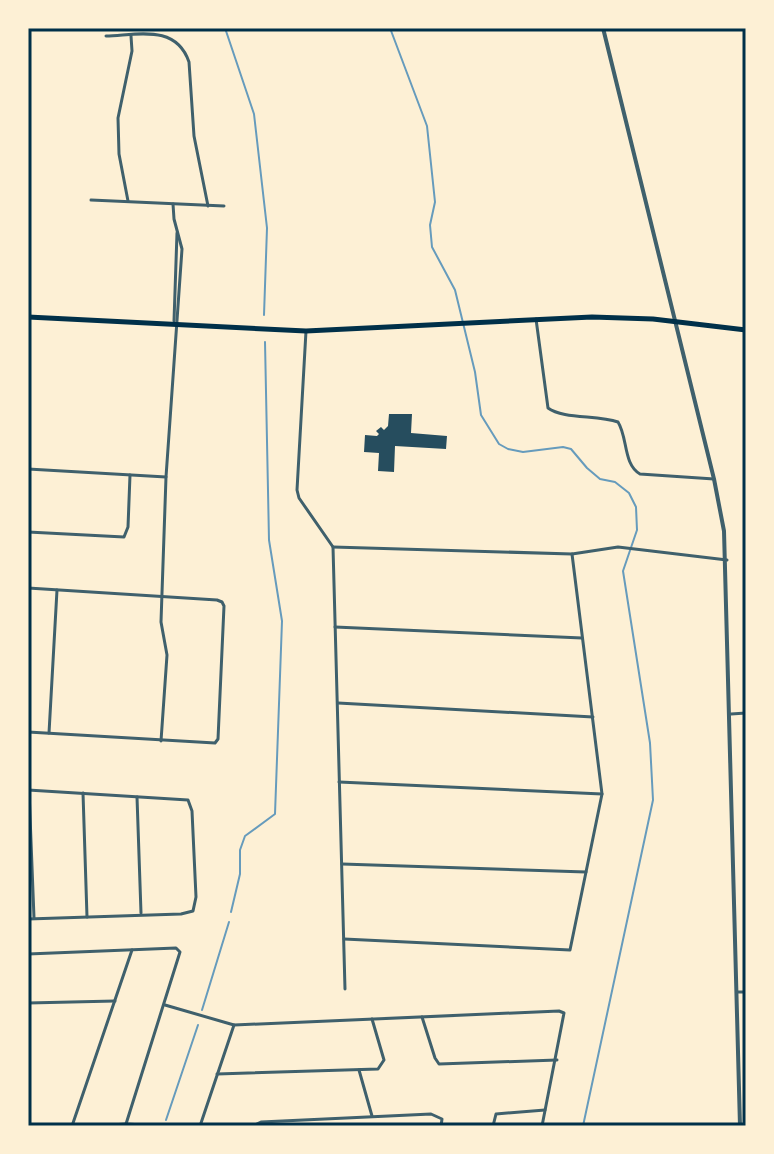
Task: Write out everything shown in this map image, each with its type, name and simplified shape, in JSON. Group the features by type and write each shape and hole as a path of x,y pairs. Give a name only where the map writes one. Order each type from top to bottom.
{"main road":[{"path":"28,317 306,331 592,317 675,321 746,330"}],"street":[{"path":"603,28 714,479 727,560 740,1126"},
{"path":"128,201 119,154 118,118 132,51 131,35"},
{"path":"106,36 163,35 173,38 185,51 189,62 194,136 208,206"},
{"path":"91,200 224,206"},
{"path":"161,741 167,655 161,622 166,477 182,249 173,204"},
{"path":"536,319 548,408 555,412 618,422 625,437 630,464 640,474 714,479"},
{"path":"306,331 297,490 299,498 333,547 345,989"},
{"path":"28,469 166,477"},
{"path":"28,532 124,537 128,527 130,475"},
{"path":"333,547 572,554 626,547 727,560"},
{"path":"344,939 570,950 602,794 572,554"},
{"path":"28,588 217,600 222,602 224,611 217,740 210,744 28,732"},
{"path":"49,733 57,590"},
{"path":"335,627 582,638"},
{"path":"338,703 593,717"},
{"path":"731,714 746,713"},
{"path":"339,782 602,794"},
{"path":"29,790 83,793 188,800 192,811 195,868 193,911 181,914 31,918 29,790"},
{"path":"83,793 87,917"},
{"path":"137,797 141,915"},
{"path":"342,864 586,872"},
{"path":"28,954 176,948 180,952 126,1124"},
{"path":"72,1126 132,950"},
{"path":"738,992 746,992"},
{"path":"28,1003 115,1001"},
{"path":"165,1005 234,1025 552,1011 564,1013 542,1126"},
{"path":"422,1016 439,1064 557,1060"},
{"path":"217,1074 378,1069 384,1060 372,1019"},
{"path":"200,1126 234,1025"},
{"path":"28,1061 28,1074"},
{"path":"359,1070 372,1116"},
{"path":"493,1126 496,1114 545,1110"},
{"path":"739,1113 746,1113"},
{"path":"253,1126 261,1122 431,1114 442,1119 441,1126"},
{"path":"97,1126 160,1126"}],"building":[{"path":"389,414 412,414 411,433 447,436 446,449 395,446 394,472 378,471 379,453 364,452 365,435 377,436 376,431 381,427 384,430 388,426"}],"waterway":[{"path":"225,28 254,114 267,228 264,315"},
{"path":"390,28 427,126 435,202 430,225 432,247 455,290 475,372 481,415 499,444 508,449 523,452 563,447 571,449 600,479 615,482 629,493 636,507 637,530 623,571 650,743 653,800 583,1126"},
{"path":"231,912 245,836 275,814 282,621 269,540 265,342"},
{"path":"202,1010 229,922"},
{"path":"166,1120 198,1025"}]}
